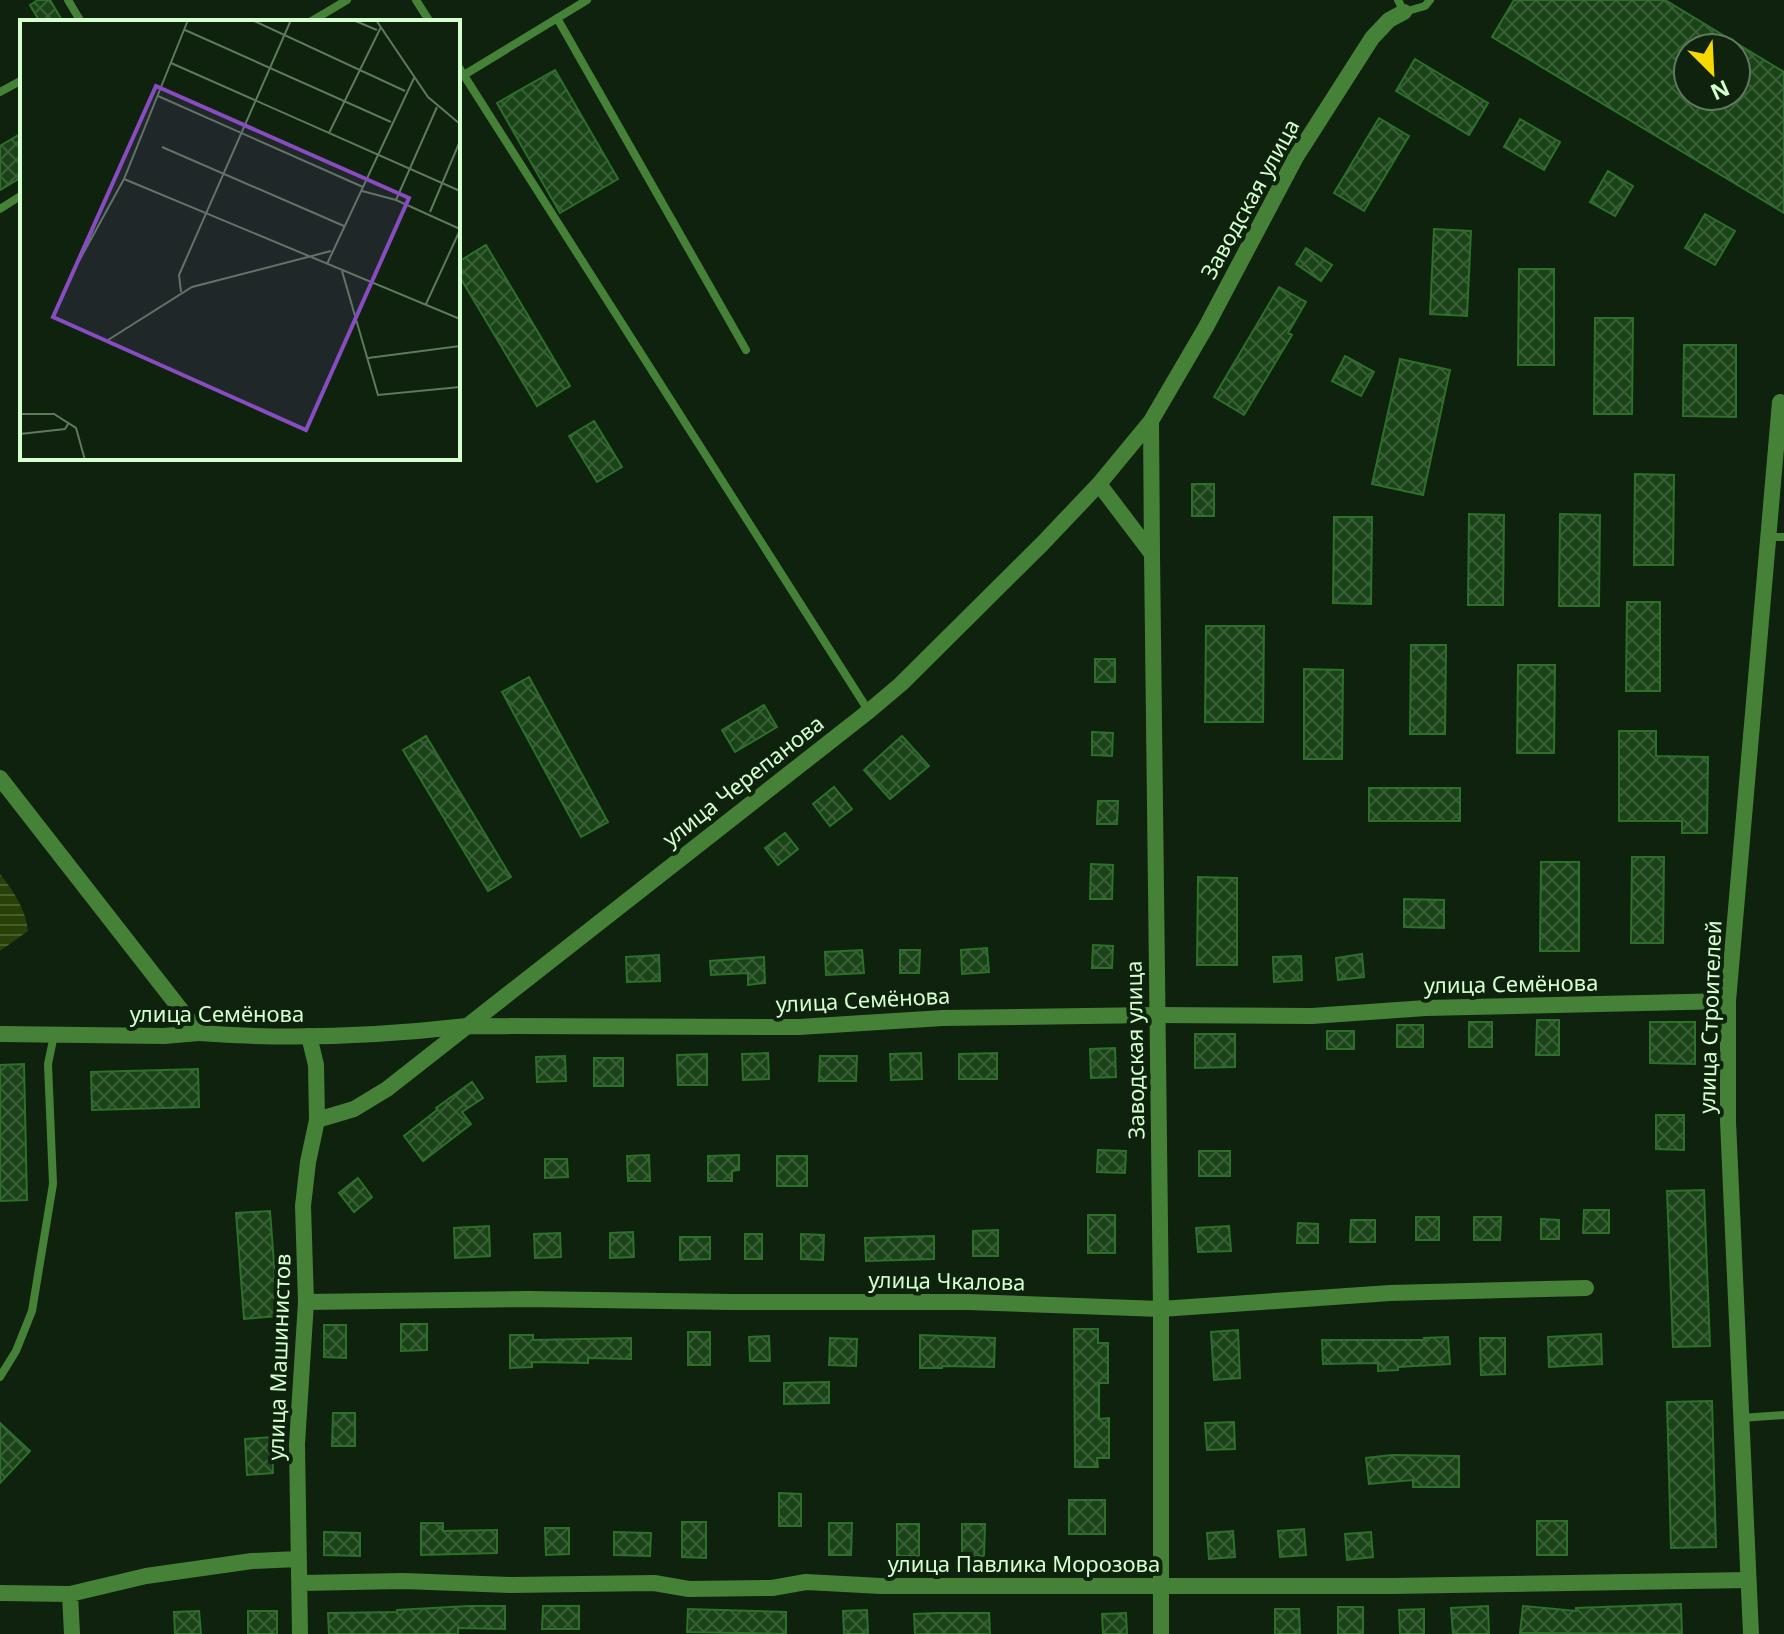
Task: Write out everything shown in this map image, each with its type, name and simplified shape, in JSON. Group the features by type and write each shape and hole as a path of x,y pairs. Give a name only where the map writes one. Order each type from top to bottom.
{"street":[{"name":"Заводская улица","path":"1161,1634 1161,1309 1151,421 1206,327 1296,157 1372,38 1401,6"},
{"name":"улица Строителей","path":"1751,1634 1728,1121 1728,1001 1776,537 1780,402"},
{"name":"улица Черепанова","path":"317,1120 354,1109 387,1089 869,711 901,684 1099,484 1151,421"},
{"path":"1099,484 1152,554"},
{"path":"0,778 199,1033"},
{"name":"улица Семёнова","path":"0,1034 309,1036 467,1026 799,1027 943,1018 1312,1016 1426,1008 1728,1001"},
{"name":"улица Машинистов","path":"300,1634 297,1444 306,1302 303,1206 317,1120 316,1065 309,1036"},
{"name":"улица Чкалова","path":"306,1302 528,1299 968,1302 1161,1309 1390,1293 1586,1288"},
{"path":"0,1593 70,1594 146,1576 252,1561 298,1559"},
{"name":"улица Павлика Морозова","path":"301,1583 654,1583 689,1589 772,1588 806,1582 881,1586 1421,1586 1748,1580"},
{"path":"70,1594 72,1634"}],"lane":[{"path":"68,0 80,20"},
{"path":"313,20 347,0"},
{"path":"416,0 429,20"},
{"path":"464,75 587,0"},
{"path":"1401,6 1425,6 1430,0"},
{"path":"557,18 746,350"},
{"path":"460,69 869,711"},
{"path":"0,92 20,81"},
{"path":"0,209 20,196"},
{"path":"0,1377 16,1351 32,1311 53,1184 48,1064 54,1034"},
{"path":"1740,1418 1784,1415"}],"shaded area":[{"path":"0,874 25,915 28,931 0,951"}],"building":[{"path":"38,0 50,0 62,20 39,20 30,5"},
{"path":"1514,0 1665,0 1718,32 1672,32 1672,112 1752,112 1752,53 1784,72 1784,213 1492,37"},
{"path":"1415,59 1488,103 1469,135 1396,91"},
{"path":"555,70 618,179 560,213 497,103"},
{"path":"1379,118 1409,136 1364,211 1334,193"},
{"path":"1520,119 1560,142 1544,170 1504,147"},
{"path":"20,134 20,178 0,190 0,146"},
{"path":"1608,171 1633,186 1615,216 1590,202"},
{"path":"1705,214 1735,231 1715,265 1685,248"},
{"path":"1434,229 1471,231 1467,316 1430,314"},
{"path":"486,245 570,386 537,406 460,277 460,261"},
{"path":"1306,248 1332,265 1321,281 1296,264"},
{"path":"1519,269 1554,269 1554,365 1518,365"},
{"path":"1279,287 1306,302 1288,333 1292,335 1244,415 1214,397"},
{"path":"1595,318 1633,318 1632,414 1594,414"},
{"path":"1684,345 1736,345 1736,417 1683,416"},
{"path":"1345,356 1374,372 1361,396 1332,381"},
{"path":"1400,359 1450,370 1423,495 1372,484"},
{"path":"594,421 622,467 597,482 569,436"},
{"path":"1635,474 1674,475 1673,565 1634,565"},
{"path":"1192,484 1214,484 1214,516 1192,516"},
{"path":"1469,514 1504,515 1503,605 1468,605"},
{"path":"1560,514 1600,515 1599,606 1559,606"},
{"path":"1334,517 1372,517 1371,604 1333,603"},
{"path":"1627,602 1660,602 1660,691 1626,691"},
{"path":"1206,626 1264,626 1263,722 1205,722"},
{"path":"1411,645 1446,645 1445,734 1410,734"},
{"path":"1095,659 1115,659 1115,682 1095,682"},
{"path":"1518,665 1555,665 1554,753 1517,753"},
{"path":"1304,669 1343,670 1342,759 1304,759"},
{"path":"529,677 608,822 581,837 502,692"},
{"path":"764,705 777,727 735,752 722,730"},
{"path":"1619,731 1656,731 1656,756 1708,757 1707,833 1682,833 1682,821 1619,821"},
{"path":"1092,732 1113,733 1112,756 1092,755"},
{"path":"426,736 511,877 488,891 403,750"},
{"path":"902,736 929,766 890,799 864,770"},
{"path":"834,787 852,809 830,826 813,804"},
{"path":"1369,788 1460,788 1460,821 1369,821"},
{"path":"1098,801 1118,801 1117,824 1097,824"},
{"path":"785,833 798,849 778,865 765,848"},
{"path":"1632,857 1664,857 1663,943 1631,943"},
{"path":"1541,862 1579,862 1579,951 1540,951"},
{"path":"1091,864 1113,865 1112,899 1090,899"},
{"path":"1198,877 1237,878 1237,965 1197,965"},
{"path":"1404,899 1444,900 1444,928 1404,927"},
{"path":"1093,945 1113,946 1112,968 1092,968"},
{"path":"987,948 989,972 962,974 961,950"},
{"path":"862,950 864,973 826,975 825,952"},
{"path":"900,950 920,950 919,973 900,973"},
{"path":"1362,954 1364,977 1338,980 1336,958"},
{"path":"659,955 660,981 627,982 626,957"},
{"path":"1301,956 1302,980 1274,982 1273,957"},
{"path":"764,957 765,983 748,985 748,973 711,975 710,961"},
{"path":"1537,1020 1559,1020 1559,1055 1536,1055"},
{"path":"1469,1022 1492,1022 1492,1047 1469,1047"},
{"path":"1650,1022 1695,1022 1695,1064 1650,1063"},
{"path":"1397,1025 1423,1025 1423,1047 1397,1047"},
{"path":"1327,1031 1354,1031 1354,1049 1327,1049"},
{"path":"1195,1034 1235,1034 1235,1067 1195,1068"},
{"path":"1115,1048 1116,1077 1091,1078 1090,1049"},
{"path":"768,1053 769,1079 743,1080 742,1054"},
{"path":"921,1053 922,1079 891,1080 890,1054"},
{"path":"997,1053 997,1079 959,1079 959,1054"},
{"path":"707,1054 707,1085 678,1085 677,1055"},
{"path":"565,1056 566,1081 537,1082 536,1057"},
{"path":"820,1056 857,1056 856,1081 819,1081"},
{"path":"594,1058 623,1058 623,1086 594,1086"},
{"path":"24,1064 27,1200 0,1201 0,1065"},
{"path":"198,1069 199,1107 92,1110 91,1072"},
{"path":"472,1082 483,1098 462,1112 471,1124 423,1161 404,1136"},
{"path":"1656,1115 1684,1115 1684,1150 1656,1149"},
{"path":"1098,1150 1126,1151 1125,1173 1097,1172"},
{"path":"1199,1151 1230,1151 1230,1176 1199,1176"},
{"path":"649,1155 650,1181 628,1181 627,1156"},
{"path":"739,1155 739,1170 732,1171 732,1181 708,1181 708,1156"},
{"path":"777,1156 807,1156 807,1186 777,1186"},
{"path":"545,1159 567,1159 568,1177 545,1178"},
{"path":"358,1178 372,1197 354,1212 339,1193"},
{"path":"1704,1190 1710,1346 1673,1347 1667,1191"},
{"path":"1584,1210 1609,1210 1609,1233 1583,1233"},
{"path":"270,1211 278,1316 244,1319 236,1213"},
{"path":"1088,1215 1115,1215 1115,1253 1088,1253"},
{"path":"1416,1217 1439,1217 1439,1240 1416,1240"},
{"path":"1474,1217 1501,1217 1500,1240 1474,1240"},
{"path":"1541,1219 1559,1220 1559,1239 1541,1239"},
{"path":"1351,1220 1375,1220 1375,1242 1350,1242"},
{"path":"1298,1223 1318,1224 1318,1243 1297,1243"},
{"path":"489,1226 490,1256 455,1258 454,1228"},
{"path":"1229,1226 1231,1251 1198,1252 1196,1228"},
{"path":"998,1230 998,1256 973,1256 973,1231"},
{"path":"633,1232 634,1257 610,1258 610,1233"},
{"path":"560,1233 561,1257 535,1258 534,1234"},
{"path":"745,1234 762,1234 762,1259 745,1259"},
{"path":"801,1234 824,1235 823,1260 801,1259"},
{"path":"934,1236 934,1259 866,1261 865,1238"},
{"path":"680,1237 710,1237 710,1259 680,1260"},
{"path":"401,1324 427,1324 427,1350 401,1351"},
{"path":"324,1325 346,1325 346,1358 324,1357"},
{"path":"1074,1329 1098,1329 1098,1343 1108,1343 1108,1383 1099,1383 1099,1419 1109,1418 1109,1458 1097,1458 1098,1467 1075,1467"},
{"path":"1238,1330 1240,1378 1214,1380 1211,1332"},
{"path":"688,1332 710,1332 710,1365 688,1365"},
{"path":"1601,1334 1602,1364 1549,1367 1548,1337"},
{"path":"510,1335 533,1335 533,1340 631,1338 631,1359 588,1358 588,1363 532,1362 532,1367 510,1368"},
{"path":"920,1335 995,1338 994,1367 920,1368"},
{"path":"769,1336 770,1361 750,1361 749,1337"},
{"path":"1448,1337 1450,1364 1378,1371 1378,1363 1323,1364 1322,1340 1425,1340"},
{"path":"830,1338 857,1339 856,1366 829,1365"},
{"path":"1480,1338 1505,1338 1505,1374 1481,1375"},
{"path":"829,1382 829,1403 784,1404 784,1383"},
{"path":"1712,1401 1716,1547 1671,1548 1667,1402"},
{"path":"333,1413 355,1413 355,1446 332,1446"},
{"path":"1234,1422 1235,1449 1207,1450 1205,1423"},
{"path":"0,1423 30,1451 0,1483"},
{"path":"272,1437 273,1473 247,1475 245,1439"},
{"path":"1392,1455 1459,1456 1459,1487 1413,1487 1413,1480 1369,1484 1366,1458"},
{"path":"779,1493 801,1494 801,1526 779,1526"},
{"path":"1069,1500 1105,1500 1105,1534 1069,1534"},
{"path":"1537,1521 1567,1521 1567,1555 1537,1555"},
{"path":"682,1522 706,1522 706,1558 682,1557"},
{"path":"421,1523 443,1523 443,1531 497,1530 497,1553 421,1555"},
{"path":"829,1523 852,1523 851,1555 829,1555"},
{"path":"897,1524 919,1524 919,1556 897,1556"},
{"path":"962,1524 985,1524 984,1556 962,1556"},
{"path":"545,1528 569,1528 569,1554 546,1555"},
{"path":"1304,1529 1306,1555 1280,1557 1278,1531"},
{"path":"1233,1531 1235,1557 1209,1559 1207,1533"},
{"path":"324,1532 360,1533 360,1556 324,1555"},
{"path":"614,1532 651,1533 650,1556 614,1555"},
{"path":"1371,1532 1373,1557 1347,1560 1345,1534"},
{"path":"1681,1604 1682,1634 1520,1633 1523,1606 1576,1611 1576,1608"},
{"path":"505,1606 505,1629 458,1628 458,1634 329,1634 328,1613 397,1612"},
{"path":"543,1606 579,1606 579,1629 542,1629"},
{"path":"1488,1606 1489,1634 1453,1634 1451,1608"},
{"path":"1338,1607 1363,1607 1363,1634 1338,1634"},
{"path":"688,1609 786,1612 786,1634 687,1632"},
{"path":"1275,1609 1299,1609 1300,1634 1275,1634"},
{"path":"1424,1609 1424,1634 1400,1634 1399,1610"},
{"path":"867,1610 868,1634 844,1634 843,1611"},
{"path":"199,1611 201,1634 175,1634 174,1612"},
{"path":"248,1611 277,1611 277,1634 248,1634"},
{"path":"989,1613 990,1634 915,1634 914,1614"},
{"path":"1126,1613 1127,1634 1103,1634 1102,1614"}]}
